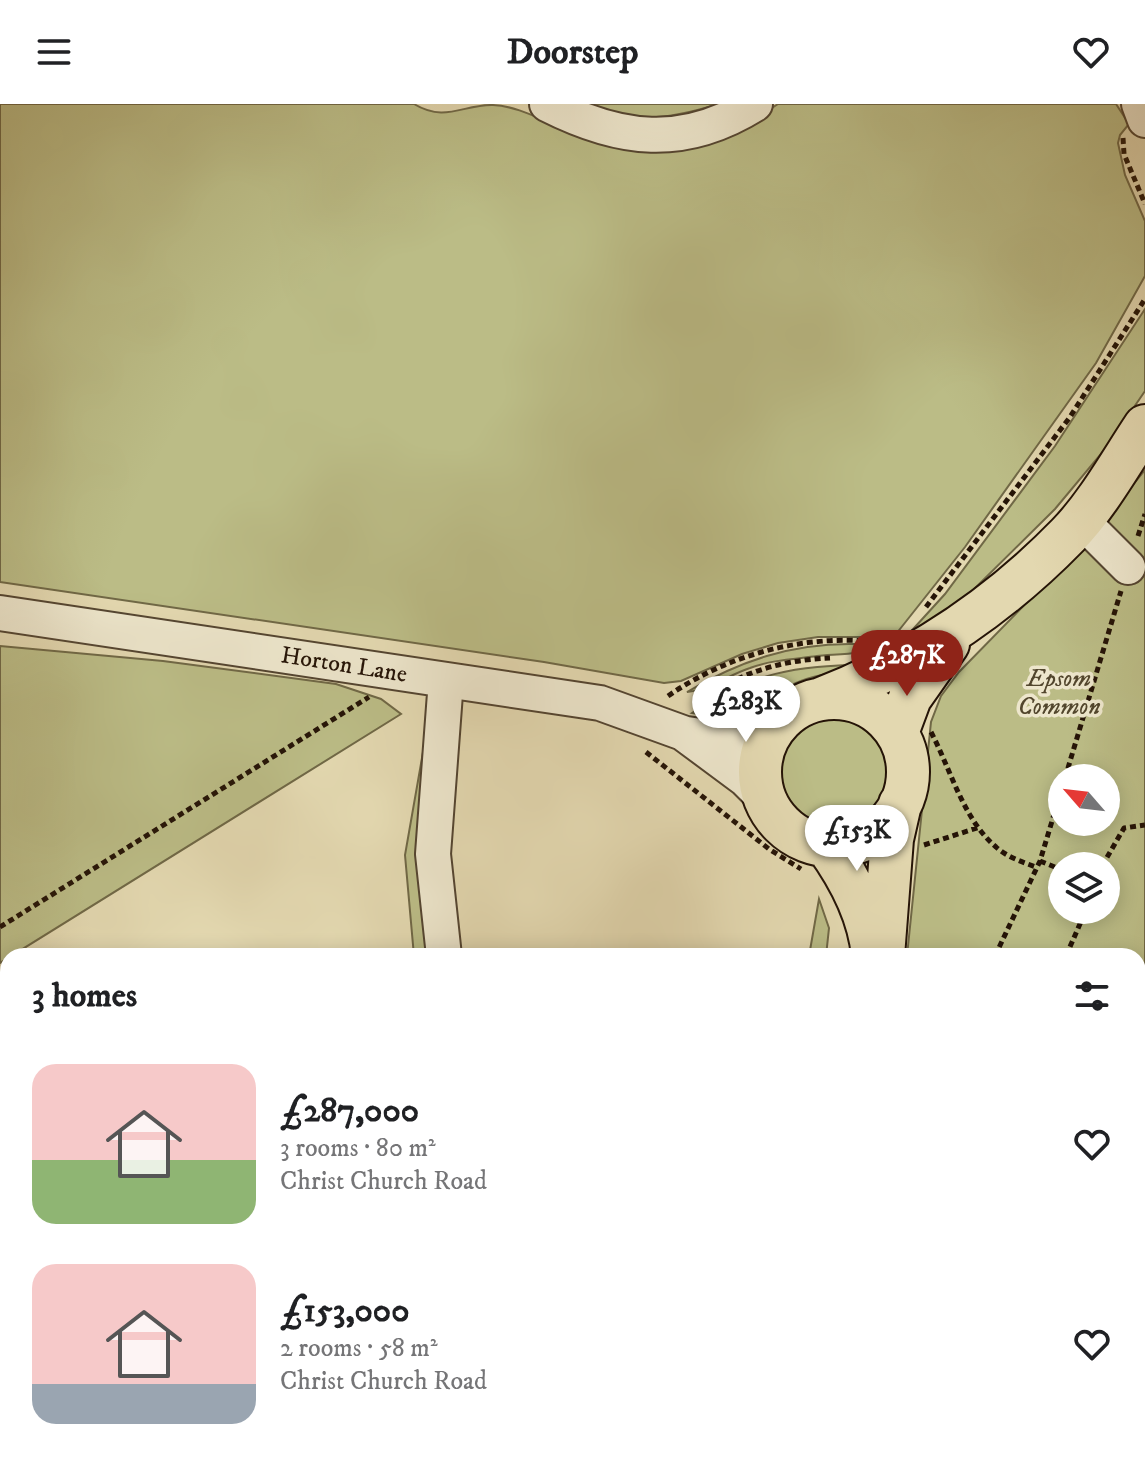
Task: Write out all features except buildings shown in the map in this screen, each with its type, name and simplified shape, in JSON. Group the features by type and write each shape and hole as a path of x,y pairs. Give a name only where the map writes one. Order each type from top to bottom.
{"main road":[{"path":"897,733 913,692 962,628 1070,534 1145,426"},
{"path":"872,948 861,904 844,870 815,858 776,817 767,801 761,768 764,750 772,734 792,712 884,672 962,628"},
{"path":"820,699 843,699 865,705 886,719 904,749 908,769 892,839 884,948"},
{"path":"815,858 871,835 888,822 900,804"}],"street":[{"path":"547,104 581,121 608,129 656,136 708,126 755,104"},
{"path":"1139,104 1145,119"},
{"path":"1080,519 1128,567"},
{"name":"Horton Lane","path":"0,613 580,699 618,708 683,733 727,740 772,734"},
{"path":"443,948 433,854 446,680"},
{"name":"Horton Lane","path":"683,733 745,779 767,801"}],"path":[{"path":"1145,119 1124,135 1122,145 1145,204"},
{"path":"922,613 1070,417 1145,299"},
{"path":"1069,764 1145,514"},
{"path":"668,696 708,673 755,653 830,640 879,643"},
{"path":"0,927 404,674"},
{"path":"618,708 619,728 627,738 769,849 815,858"},
{"path":"1110,852 1124,828 1145,825"},
{"path":"999,948 1040,861 1048,834"},
{"path":"1040,861 1048,864"},
{"path":"1069,948 1080,924"}],"green space":[{"path":"0,104 414,104 435,112 493,105 516,109 553,124 750,122 778,104 1116,104 1129,124 1118,143 1125,175 1145,221 1145,276 1096,363 965,547 896,634 888,637 818,637 778,643 742,654 681,681 664,683 544,662 0,582"},
{"path":"579,104 718,104 680,114 648,117"},
{"path":"1145,309 1145,391 1106,448 1055,509 963,600 905,638 945,594 1055,446"},
{"name":"Epsom Common","path":"1145,470 1145,948 908,948 931,722 941,696 959,672 1087,541"},
{"path":"0,646 163,661 336,684 381,699 401,714 24,948 0,948"},
{"path":"877,646 858,653 766,663 687,692 726,671 767,656 809,647"},
{"path":"867,664 795,683 743,714 717,716 692,713 736,688 775,674 817,667"},
{"path":"834,713 856,717 874,729 886,747 890,769 886,791 874,809 856,821 834,825 812,821 794,809 782,791 778,769 782,747 794,729 812,717"},
{"path":"429,718 439,948 413,948 405,855"},
{"path":"819,899 829,928 827,948 810,948"}]}
